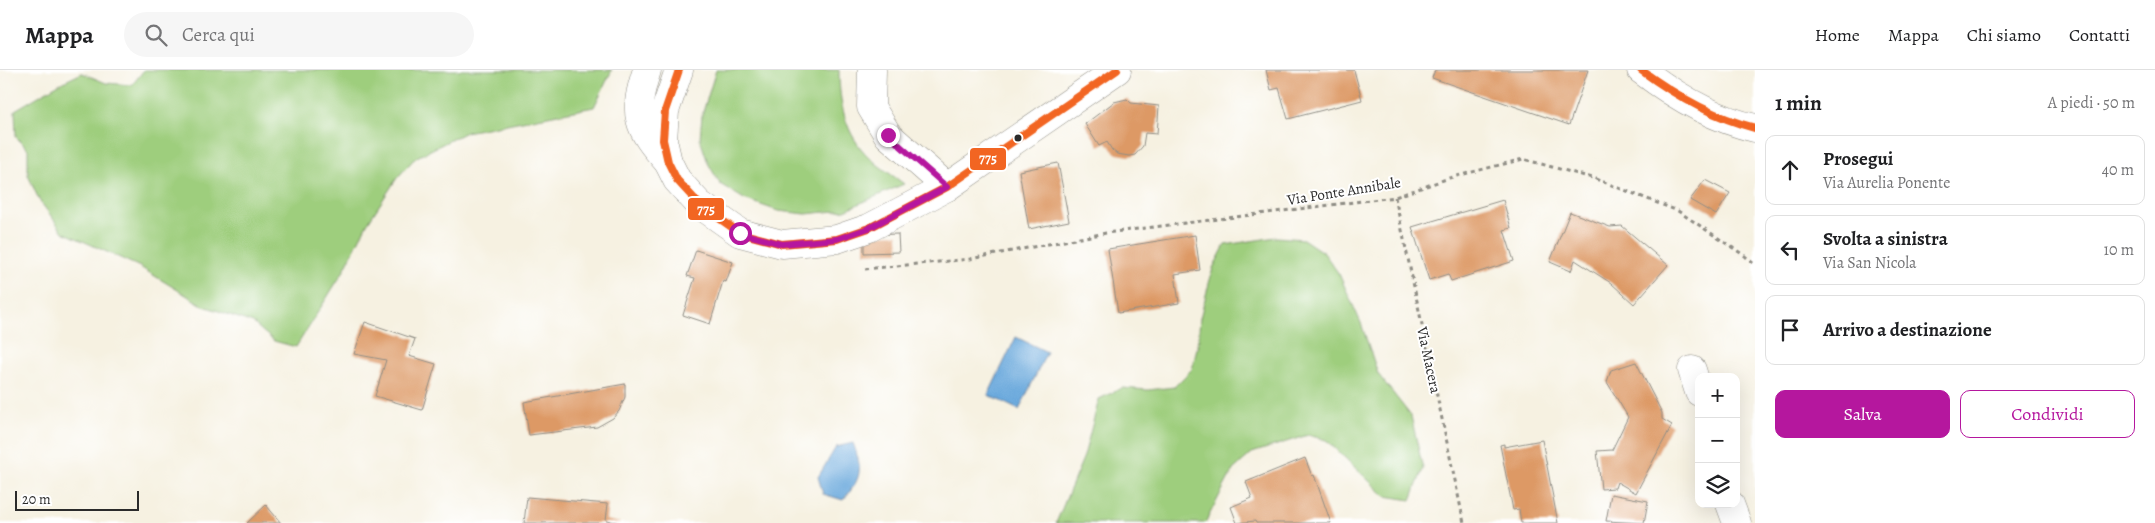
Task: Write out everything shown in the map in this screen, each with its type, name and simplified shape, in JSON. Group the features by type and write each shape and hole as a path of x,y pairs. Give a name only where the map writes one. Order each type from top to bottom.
{"main road":[{"path":"646,70 640,91 638,119 648,140 668,162"},
{"path":"679,70 665,110 663,140 668,162 677,180 699,204 740,233 782,244 837,239 869,228 947,187 1117,70"},
{"path":"872,70 871,107 888,135 947,187"},
{"path":"1641,70 1675,95 1736,124 1755,128"},
{"path":"1731,508 1737,523"}],"path":[{"name":"Via Ponte Annibale","path":"970,259 1106,233 1395,197 1449,178 1523,159 1596,179 1678,211 1755,265"},
{"name":"Via Macera","path":"1395,197 1464,523"}],"green space":[{"path":"144,70 612,70 594,107 466,132 415,158 397,178 367,224 343,272 296,347 274,341 253,323 204,306 140,267 63,232 39,200 28,175 28,149 16,137 15,110 82,73 106,83 132,85"},
{"path":"716,70 839,70 842,106 849,129 861,149 874,162 904,184 845,210 806,214 778,211 744,199 720,184 708,163 700,139 702,115"},
{"path":"1276,237 1303,239 1324,253 1339,274 1361,323 1378,374 1411,416 1423,469 1411,500 1385,496 1326,440 1308,435 1252,453 1233,470 1205,523 1056,523 1084,456 1099,399 1122,388 1148,390 1174,387 1192,369 1198,344 1200,318 1213,268 1225,245"}],"water":[{"path":"1016,337 1047,352 1019,410 988,395"},
{"path":"853,443 859,467 859,473 854,486 843,500 823,494 818,477 836,447"}],"building":[{"path":"1266,70 1354,70 1362,100 1288,119 1279,88 1271,90"},
{"path":"1435,70 1588,70 1569,125 1432,78"},
{"path":"1127,99 1131,103 1159,106 1157,134 1145,133 1143,146 1135,155 1129,156 1117,154 1107,142 1099,146 1085,124 1114,102"},
{"path":"1058,163 1069,221 1029,229 1019,171"},
{"path":"1705,180 1730,193 1716,215 1690,200"},
{"path":"1503,200 1511,228 1504,230 1514,261 1451,281 1448,274 1429,280 1412,227"},
{"path":"1570,212 1610,227 1622,226 1668,265 1634,304 1611,283 1575,260 1571,271 1550,262"},
{"path":"898,234 899,252 864,253 864,235"},
{"path":"1195,235 1200,270 1175,274 1179,303 1118,313 1108,249"},
{"path":"696,250 733,262 726,282 723,281 710,324 683,315 695,278 687,276"},
{"path":"365,322 415,339 409,356 436,364 422,410 375,396 386,360 354,354"},
{"path":"1636,362 1662,413 1662,419 1672,425 1636,493 1617,482 1615,488 1601,489 1597,451 1612,450 1628,417 1607,382 1611,370"},
{"path":"625,384 625,397 619,411 613,418 597,427 529,435 524,402"},
{"path":"1542,440 1558,523 1521,523 1519,509 1513,510 1500,445 1504,444 1504,447"},
{"path":"1305,458 1312,476 1314,475 1331,523 1256,523 1255,521 1237,523 1231,507 1252,498 1246,482"},
{"path":"1611,494 1648,501 1644,523 1606,521"},
{"path":"527,497 608,504 606,520 621,523 524,523"},
{"path":"266,505 281,523 247,523"}],"transit line":[{"name":"775","path":"679,70 665,111 663,140 668,162 677,180 699,204 740,233 782,244 837,239 869,228 947,187 1117,70"},
{"name":"775","path":"1641,70 1695,105 1724,118 1755,128"}],"route":[{"path":"740,233 782,244 837,239 869,228 947,187 888,135"}]}
